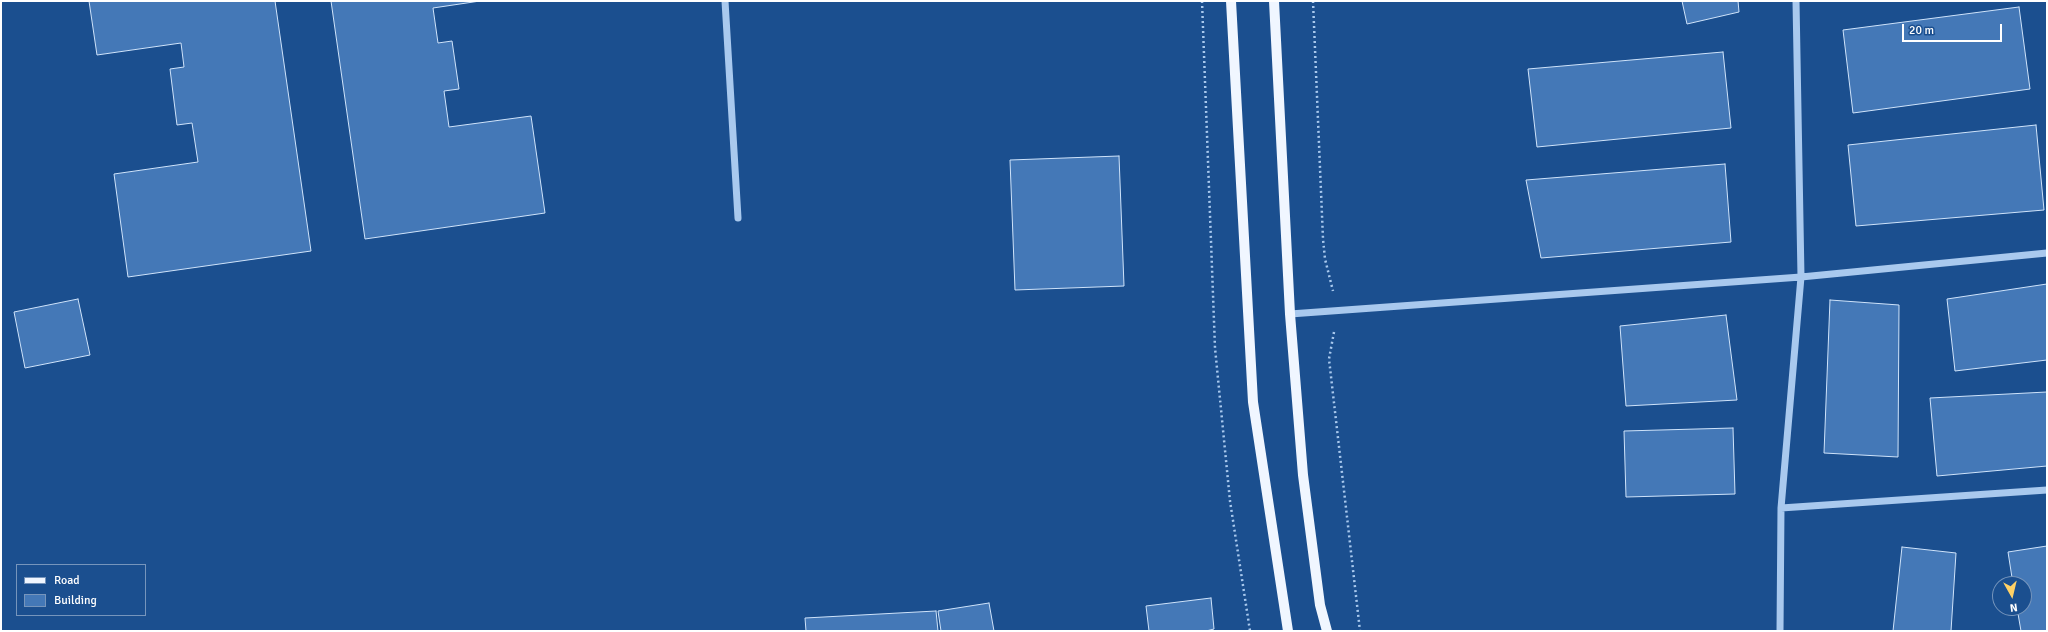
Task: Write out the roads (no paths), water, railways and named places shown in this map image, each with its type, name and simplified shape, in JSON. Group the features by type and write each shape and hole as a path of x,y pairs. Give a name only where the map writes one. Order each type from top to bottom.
{"main road":[{"path":"1231,1 1253,402 1288,631"},
{"path":"1274,1 1290,314 1303,475 1320,605 1327,631"}],"street":[{"path":"724,1 738,218"},
{"path":"1780,631 1782,508 1801,277 1796,1"},
{"path":"1290,314 1801,277 2047,253"},
{"path":"1782,508 2047,490"}]}
